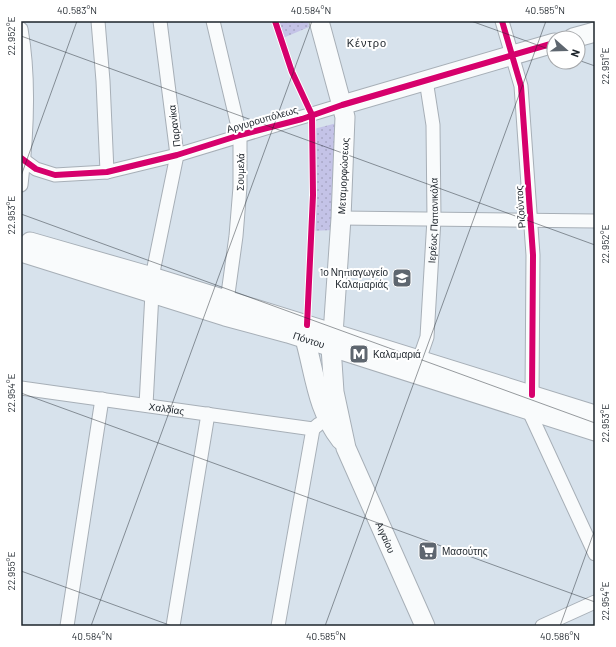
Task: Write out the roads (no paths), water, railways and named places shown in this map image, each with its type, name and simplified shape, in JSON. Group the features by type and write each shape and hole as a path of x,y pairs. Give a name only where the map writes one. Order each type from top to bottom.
{"main road":[{"name":"Μεταμορφώσεως","path":"319,21 342,105 345,132 341,218 332,340"},
{"name":"Αργυρουπόλεως","path":"342,105 546,45"},
{"name":"Πόντου","path":"21,239 152,285 530,402 595,415"},
{"name":"Πόντου","path":"21,252 152,285 227,301 306,332"},
{"name":"Αιγαίου","path":"306,332 321,405 326,421 346,448 425,626"},
{"name":"Πόντου","path":"332,340 419,360 530,402 595,431"},
{"name":"Αιγαίου","path":"326,421 334,392 332,340"}],"street":[{"path":"98,21 104,82 107,172"},
{"name":"Παρανίκα","path":"146,405 152,285 177,155 160,21"},
{"name":"Σουμελά","path":"213,21 240,135 240,194 227,301"},
{"name":"Ριζούντος","path":"502,21 521,86 532,220 533,255 530,402"},
{"path":"21,29 26,96 21,185"},
{"name":"Ιερέως Παπανικόλα","path":"419,360 427,337 434,219 433,125 426,80"},
{"name":"Αργυρουπόλεως","path":"23,158 36,169 55,175 107,172 177,155 240,135 302,119 342,105"},
{"path":"341,218 595,221"},
{"name":"Χαλδίας","path":"21,388 208,414 326,421"},
{"path":"67,626 102,400"},
{"path":"530,402 595,554"},
{"path":"173,626 208,414"},
{"path":"278,626 326,421"},
{"path":"542,626 595,602"}],"place":[{"name":"1ο Νηπιαγωγείο Καλαμαριάς","path":"402,278"},
{"name":"Καλαμαριά","path":"359,354"},
{"name":"Μασούτης","path":"428,551"}],"district":[{"name":"Κέντρο","path":"367,42"}]}
